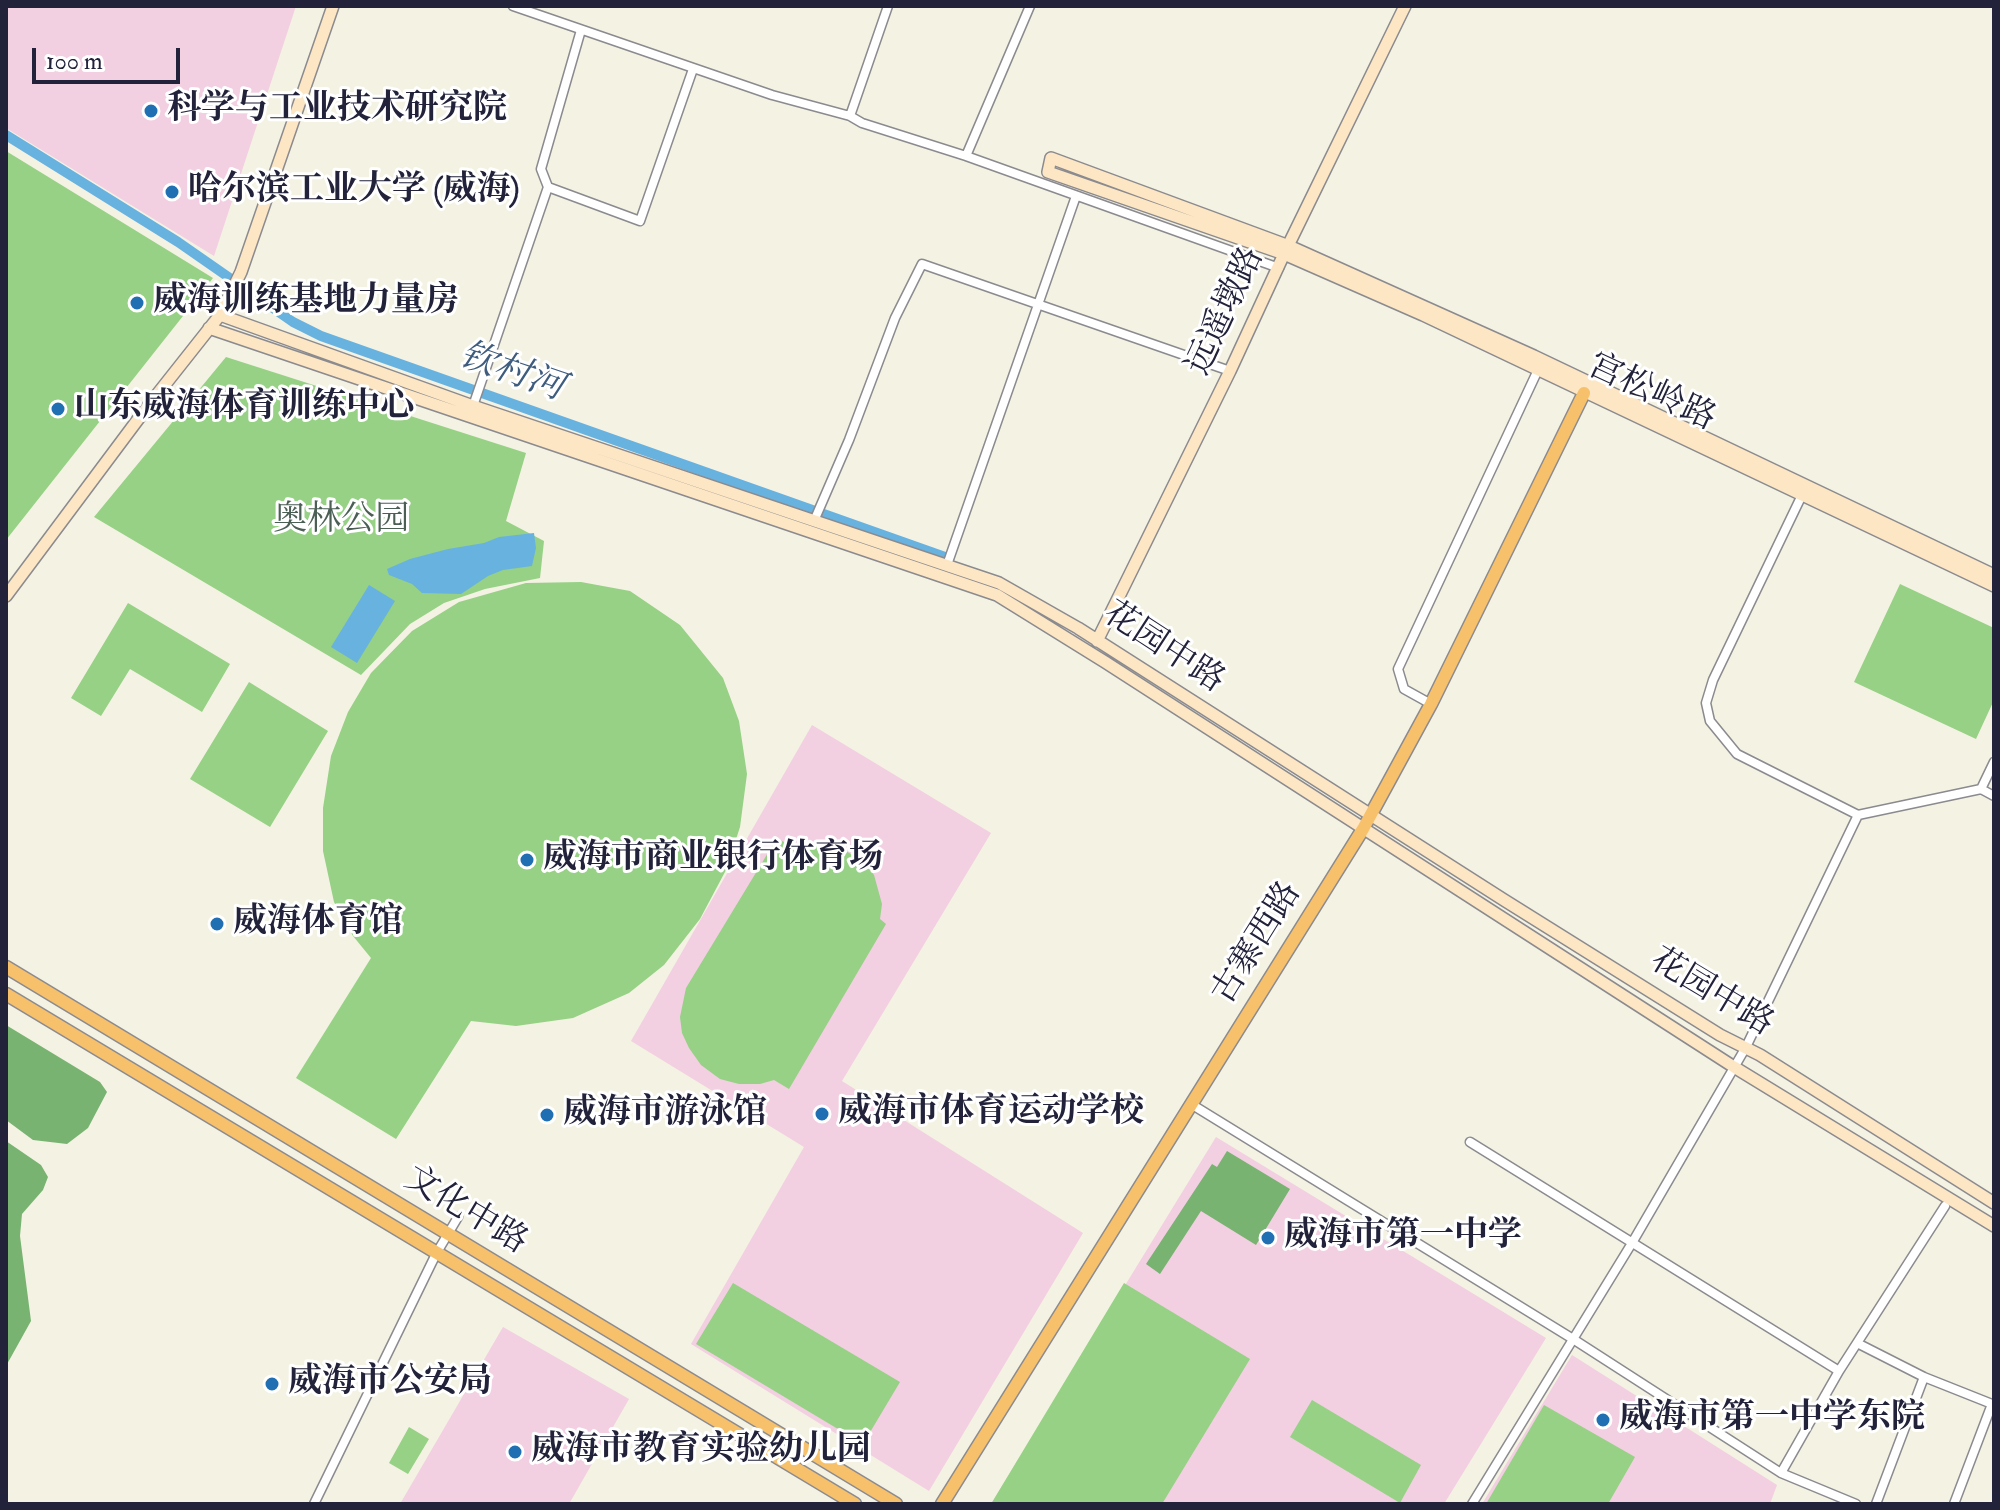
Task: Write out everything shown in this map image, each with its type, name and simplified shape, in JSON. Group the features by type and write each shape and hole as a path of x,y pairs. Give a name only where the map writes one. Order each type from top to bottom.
{"main road":[{"path":"6,596 220,315 241,272 333,6"},
{"name":"远遥墩路","path":"1097,641 1405,6"},
{"path":"1286,250 1048,172 1051,158 1286,250 1534,356 1994,575"},
{"name":"宫松岭路","path":"1286,250 1537,372 1994,586"},
{"name":"花园中路","path":"220,315 999,583 1097,641 1639,984 1746,1047 1994,1203"},
{"path":"209,328 997,595 1734,1067 1994,1226"},
{"name":"古寨西路","path":"942,1504 1363,829 1431,704 1584,393"},
{"name":"文化中路","path":"6,967 896,1504"},
{"name":"文化中路","path":"6,994 855,1504"}],"street":[{"path":"513,6 772,95 850,116 862,123 966,156 1279,268"},
{"path":"850,116 888,6"},
{"path":"966,156 1030,6"},
{"path":"475,401 548,187 541,169 581,30"},
{"path":"548,187 640,221 693,69"},
{"path":"947,565 1076,196"},
{"path":"815,519 895,318 922,264 1230,371"},
{"path":"1431,704 1404,689 1398,669 1537,372"},
{"path":"1802,495 1713,680 1706,703 1710,721 1737,754 1858,815 1981,789 1994,796"},
{"path":"1981,789 1994,762"},
{"path":"1472,1504 1632,1243 1746,1047 1858,815"},
{"path":"1191,1104 1573,1339 1781,1473 1856,1504"},
{"path":"1470,1142 1839,1371"},
{"path":"1781,1473 1839,1371 1945,1206"},
{"path":"314,1504 436,1254 458,1217"},
{"path":"1857,1343 1924,1377 1992,1404 1954,1504"},
{"path":"1876,1504 1924,1377"}],"shaded area":[{"name":"哈尔滨工业大学 (威海)","path":"6,6 296,6 214,256 6,128"},
{"name":"威海市体育运动学校","path":"812,725 991,833 842,1081 1083,1233 929,1491 691,1344 804,1147 631,1041"},
{"name":"威海市第一中学","path":"1216,1137 1546,1338 1444,1504 991,1504"},
{"name":"威海市教育实验幼儿园","path":"503,1327 629,1399 569,1504 400,1504"},
{"name":"威海市第一中学东院","path":"1572,1355 1777,1485 1770,1504 1482,1504"}],"green space":[{"name":"山东威海体育训练中心","path":"6,151 213,278 6,540"},
{"name":"奥林公园","path":"226,357 526,453 506,521 544,541 540,578 485,589 444,603 410,624 361,675 94,517"},
{"name":"威海市商业银行体育场","path":"581,582 630,591 680,625 723,678 739,721 747,774 740,827 726,870 700,919 664,965 629,993 573,1018 516,1026 471,1021 396,1139 296,1078 371,958 353,936 334,902 323,851 323,808 331,756 348,712 371,673 412,631 459,602 526,583"},
{"path":"1900,584 1994,628 1994,700 1976,739 1854,682"},
{"path":"128,603 230,664 202,712 130,669 101,716 71,698"},
{"path":"249,682 328,731 270,827 190,779"},
{"path":"777,838 791,846 821,842 838,846 865,863 874,875 882,904 880,919 886,924 789,1089 774,1080 739,1084 720,1079 701,1065 689,1048 682,1033 680,1017 686,988"},
{"path":"6,1025 100,1082 107,1092 88,1128 67,1144 33,1140 6,1120"},
{"path":"6,1141 41,1165 48,1177 43,1190 22,1214 20,1236 31,1321 6,1366"},
{"path":"1227,1151 1290,1189 1256,1245 1201,1211 1160,1274 1146,1264 1212,1164 1217,1167"},
{"path":"733,1283 900,1382 863,1444 696,1344"},
{"path":"1124,1283 1250,1359 1162,1504 991,1504"},
{"path":"1312,1400 1421,1465 1400,1503 1290,1437"},
{"path":"1544,1405 1635,1457 1608,1504 1486,1504"},
{"path":"409,1427 429,1439 408,1474 389,1463"}],"water":[{"path":"534,533 536,548 532,566 503,570 461,594 422,593 412,584 389,575 387,569 448,549 484,543 499,537"},
{"path":"369,585 395,601 357,663 331,647"}],"waterway":[{"name":"钦村河","path":"6,135 178,242 293,322 321,336 945,557"}],"place":[{"name":"科学与工业技术研究院","path":"151,111"},
{"name":"哈尔滨工业大学 (威海)","path":"172,192"},
{"name":"威海训练基地力量房","path":"137,303"},
{"name":"山东威海体育训练中心","path":"58,409"},
{"name":"威海市商业银行体育场","path":"527,860"},
{"name":"威海体育馆","path":"217,924"},
{"name":"威海市体育运动学校","path":"822,1114"},
{"name":"威海市游泳馆","path":"547,1115"},
{"name":"威海市第一中学","path":"1268,1238"},
{"name":"威海市公安局","path":"272,1384"},
{"name":"威海市第一中学东院","path":"1603,1420"},
{"name":"威海市教育实验幼儿园","path":"515,1452"}]}
